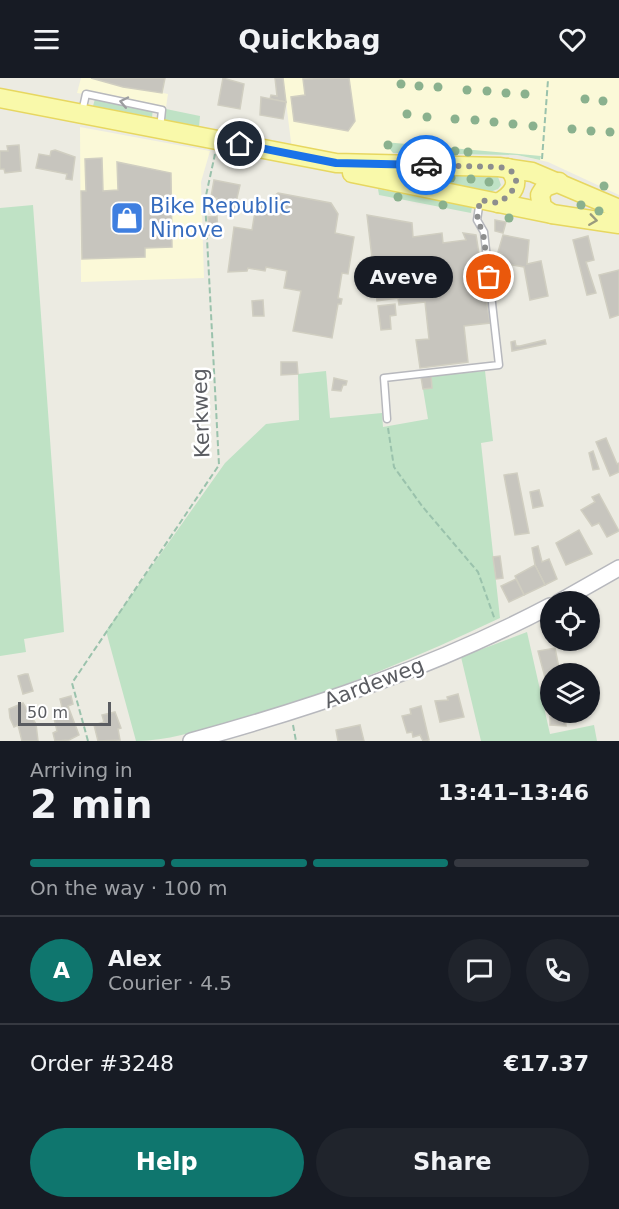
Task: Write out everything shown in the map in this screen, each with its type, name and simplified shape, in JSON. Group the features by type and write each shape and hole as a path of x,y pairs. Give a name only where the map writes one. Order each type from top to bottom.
{"main road":[{"path":"0,98 336,163 508,168 532,172 619,209"},
{"path":"0,105 217,146 552,214 619,224"},
{"path":"489,201 510,196 516,188 514,174 508,168"},
{"path":"552,214 542,207 540,195 545,187 559,182"}],"street":[{"path":"578,591 619,568"},
{"name":"Aardeweg","path":"191,741 292,714 394,678 540,611"}],"lane":[{"path":"387,419 384,378 499,365 483,232 477,220 489,201"}],"path":[{"path":"543,141 548,80"},
{"name":"Kerkweg","path":"88,741 72,683 219,465 205,200 217,146"},
{"path":"387,419 394,467 422,506 478,572 499,631"},
{"path":"292,714 296,741"}],"shaded area":[{"path":"81,78 165,78 163,93 168,94 166,107 77,93"},
{"path":"283,78 619,78 619,195 548,162 517,155 398,152 374,159 292,150"},
{"path":"80,127 210,151 201,182 204,278 81,282"}],"green space":[{"path":"95,99 153,109 152,117 93,106"},
{"path":"166,109 200,116 199,127 164,121"},
{"path":"384,142 541,156 540,160 517,155 393,153"},
{"path":"391,173 497,174 501,185 490,192"},
{"path":"378,189 472,207 471,213 379,195"},
{"path":"33,205 64,632 24,639 26,652 0,656 0,208"},
{"path":"326,371 330,418 382,413 383,427 428,419 423,389 432,388 431,376 485,371 493,441 481,443 500,618 399,663 296,702 181,735 136,741 106,631 225,463 266,424 299,420 298,374"},
{"path":"527,632 540,690 540,723 548,723 550,734 594,725 597,741 481,741 461,657"}],"building":[{"path":"91,78 165,78 162,93 123,87"},
{"path":"223,78 244,84 240,109 218,105"},
{"path":"275,78 283,78 286,102 270,99 271,95 277,96"},
{"path":"349,78 355,121 348,131 294,121 291,97 305,95 303,79"},
{"path":"261,97 286,102 283,119 260,115"},
{"path":"19,145 21,171 5,173 4,169 0,169 0,151 8,151 7,146"},
{"path":"55,150 75,157 72,180 66,179 67,174 36,168 39,154 50,156 51,151"},
{"name":"Bike Republic Ninove","path":"102,158 103,191 118,190 117,162 171,173 172,247 145,248 145,257 82,259 81,191 86,191 85,159"},
{"path":"214,180 240,185 233,215 216,211 217,198 211,197"},
{"path":"278,193 331,203 338,214 335,233 354,237 348,274 342,273 338,298 342,299 341,304 338,304 332,338 293,331 301,291 284,288 287,271 266,267 265,271 248,268 247,271 228,272 234,227 252,230 257,199 267,201"},
{"path":"367,215 412,223 413,237 442,233 443,243 466,240 463,233 476,235 490,323 464,326 468,362 420,368 416,340 429,339 425,302 399,305 398,298 377,301"},
{"path":"217,216 218,234 209,235 208,217"},
{"path":"495,220 506,222 503,233 495,231"},
{"path":"503,235 529,240 527,264 541,261 548,296 530,300 524,267 500,263 502,254 498,252"},
{"path":"588,236 594,260 586,262 596,293 587,295 573,240"},
{"path":"619,270 619,315 610,318 599,275"},
{"path":"263,300 264,316 253,316 252,301"},
{"path":"395,304 396,315 390,316 391,329 381,330 378,306"},
{"path":"545,340 546,344 512,351 511,342 515,341 516,346 520,346"},
{"path":"281,362 297,362 298,374 281,375"},
{"path":"431,376 432,388 423,389 421,377"},
{"path":"334,378 347,381 341,391 332,390"},
{"path":"606,438 617,464 619,463 619,472 610,476 596,442"},
{"path":"593,451 599,469 593,470 589,453"},
{"path":"517,473 529,533 515,535 504,475"},
{"path":"539,490 543,506 533,508 530,492"},
{"path":"599,494 619,531 607,537 599,523 592,526 581,510 595,502 592,497"},
{"path":"579,530 592,554 566,565 556,543"},
{"path":"538,546 542,562 549,559 557,579 545,585 535,565 532,548"},
{"path":"500,556 503,578 496,579 493,557"},
{"path":"535,565 545,585 524,595 515,576"},
{"path":"516,579 524,595 509,602 501,586"},
{"path":"538,651 556,651 558,663 541,663"},
{"path":"28,674 33,691 23,694 18,676"},
{"path":"458,694 464,717 440,722 435,701 448,700 447,697"},
{"path":"71,696 73,704 68,706 79,735 69,740 55,741 53,733 57,731 53,714 63,711 60,699"},
{"path":"23,703 36,724 38,741 22,741 18,725 14,727 10,718 9,709"},
{"path":"421,706 429,740 423,741 420,735 413,737 412,732 407,733 402,716 411,714 410,709"},
{"path":"115,712 121,728 118,729 120,740 98,741 94,725 104,722 102,715"},
{"path":"550,723 566,723 566,726 550,725"},
{"path":"360,725 364,741 338,741 336,730"}],"way so far":[{"path":"426,165 499,167 508,168 514,174 516,188 510,196 498,203 480,200 477,220 483,232 489,277"}],"place":[{"name":"Bike Republic Ninove","path":"127,218"},
{"name":"Aveve","path":"489,277"}],"route":[{"path":"240,144 336,163 363,166 426,165"}]}
